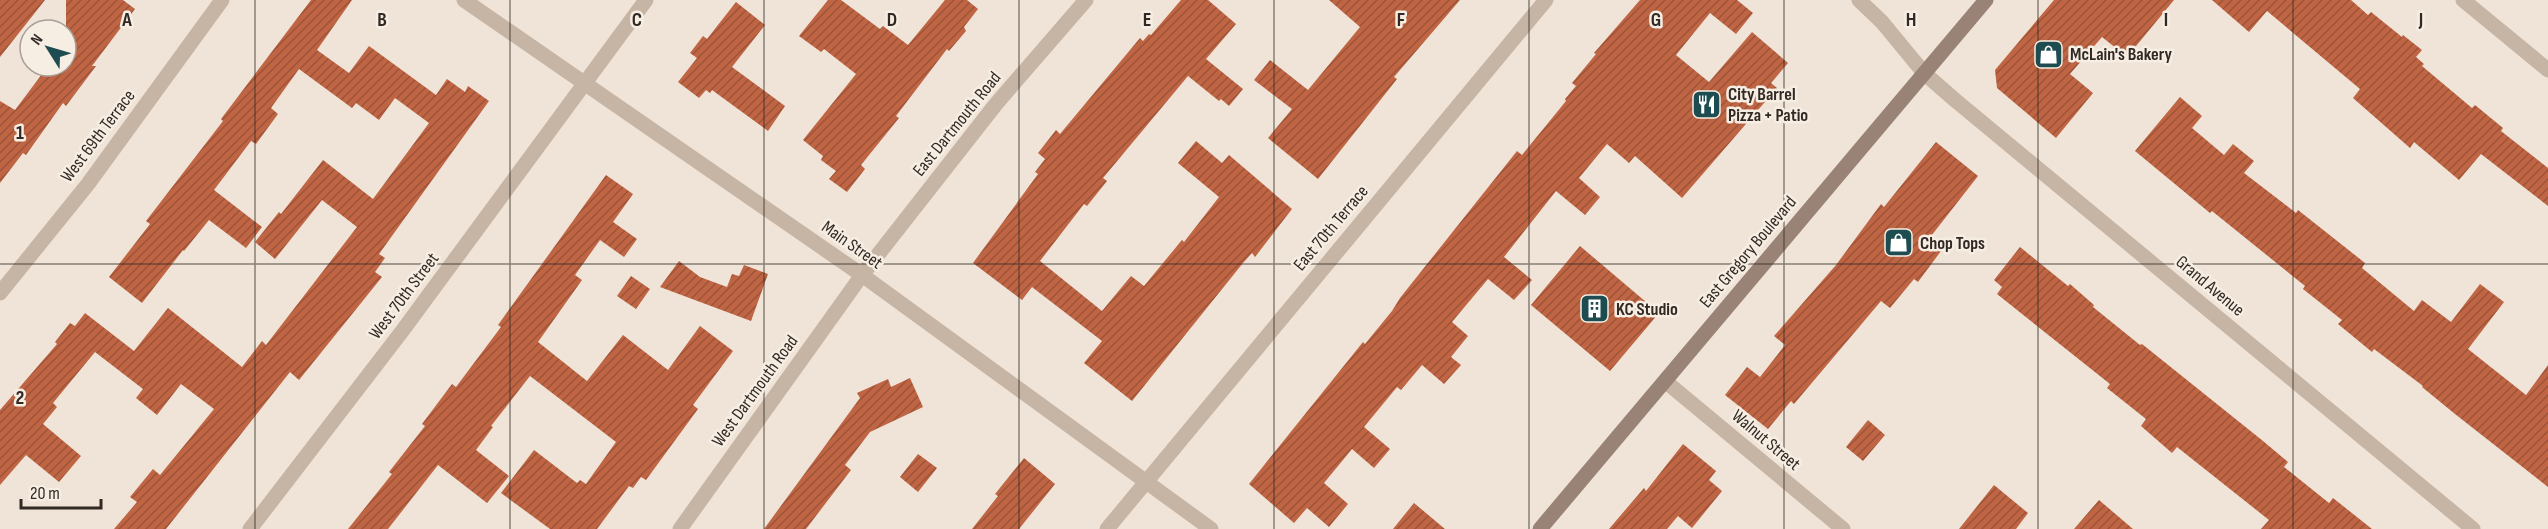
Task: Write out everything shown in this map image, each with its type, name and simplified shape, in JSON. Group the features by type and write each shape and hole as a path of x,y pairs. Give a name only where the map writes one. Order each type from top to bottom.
{"main road":[{"name":"East Gregory Boulevard","path":"1540,529 1986,0"}],"street":[{"name":"West 69th Terrace","path":"0,292 88,184 222,0"},
{"name":"Main Street","path":"464,0 862,275 1211,529"},
{"name":"West 70th Street","path":"249,529 403,330 646,0"},
{"name":"East Dartmouth Road","path":"862,275 996,104 1086,0"},
{"name":"East 70th Terrace","path":"1107,529 1546,0"},
{"name":"Grand Avenue","path":"1859,0 1882,22 1924,73 2473,529"},
{"path":"2463,0 2548,70"},
{"name":"West Dartmouth Road","path":"680,529 862,275"},
{"name":"Walnut Street","path":"1665,381 1843,529"}],"building":[{"path":"0,0 45,0 31,18 18,18 18,34 0,57"},
{"path":"66,0 123,0 135,9 92,66 96,66 66,106 63,103 26,155 23,153 0,183 0,101 15,110 39,78 78,78 78,18 66,18"},
{"path":"311,0 352,0 317,50 349,73 369,46 436,95 447,79 465,92 468,86 489,101 379,254 385,258 375,272 382,277 299,380 290,372 166,529 114,529 137,502 130,497 153,469 160,475 214,409 181,384 157,415 136,398 143,389 95,352 53,403 57,407 43,424 81,456 59,482 26,455 0,485 0,410 57,344 55,342 70,323 75,326 85,313 134,351 168,308 242,367 262,341 266,345 357,227 322,200 275,259 255,242 279,212 281,214 323,160 373,199 429,123 395,98 379,120 356,103 352,108 299,69 271,108 278,114 256,144 251,141 214,190 262,227 246,248 209,220 142,303 109,277 150,224 146,221 223,121 221,119"},
{"path":"828,0 841,0 880,29 883,26 908,45 945,0 967,0 978,9 964,27 966,31 949,51 947,49 896,116 899,118 861,165 865,169 847,192 829,179 836,171 821,160 823,156 803,140 856,74 824,49 821,52 799,36"},
{"path":"1181,0 1208,0 1236,24 1206,59 1243,89 1229,106 1221,99 1219,101 1188,76 1103,178 1107,181 1087,206 1084,204 1040,261 1102,311 1131,276 1144,286 1182,240 1184,242 1219,197 1178,163 1196,141 1222,163 1229,155 1292,209 1255,257 1252,253 1243,263 1132,401 1084,363 1102,341 1032,287 1022,300 973,263 1038,174 1035,172 1045,159 1038,153 1056,130 1060,134 1140,38 1143,41 1149,34 1151,35"},
{"path":"1329,0 1460,0 1394,77 1397,79 1318,179 1268,138 1292,109 1254,80 1270,60 1308,90 1360,27"},
{"path":"1640,0 1737,0 1753,13 1736,34 1710,13 1676,55 1709,82 1752,32 1788,63 1771,83 1777,88 1682,198 1635,156 1629,163 1607,144 1579,178 1600,197 1585,215 1556,191 1504,257 1532,280 1514,300 1488,279 1452,322 1468,336 1451,357 1461,365 1444,384 1422,365 1401,390 1397,387 1364,427 1390,449 1374,468 1352,449 1324,483 1348,504 1329,527 1307,508 1294,523 1249,484 1363,342 1365,344 1392,311 1517,151 1522,155 1566,101 1565,99 1576,86 1572,83 1596,54 1594,53"},
{"name":"McLain's Bakery","path":"2054,0 2174,0 2127,57 2102,37 2070,74 2093,93 2056,138 1997,88 1995,70"},
{"path":"2212,0 2351,0 2368,15 2371,12 2422,50 2416,57 2424,64 2422,66 2472,108 2475,105 2503,128 2501,131 2548,168 2548,206 2481,154 2459,180 2414,142 2410,148 2353,98 2360,89 2267,11 2249,32"},
{"path":"736,2 765,25 732,67 785,106 768,131 712,90 710,93 706,90 699,98 678,82 697,58 690,53 703,36 707,39"},
{"path":"2180,97 2202,116 2192,128 2224,155 2233,144 2254,161 2244,173 2296,213 2298,210 2365,263 2362,268 2414,311 2422,300 2451,322 2480,284 2504,302 2468,349 2526,395 2548,365 2548,487 2423,386 2374,349 2372,352 2338,324 2342,320 2303,289 2305,286 2212,211 2210,213 2135,151"},
{"path":"1936,142 1978,176 1928,240 1941,251 1918,282 1914,279 1890,308 1881,301 1794,404 1791,401 1768,429 1725,395 1747,367 1760,377 1785,345 1774,336 1836,265 1881,204 1884,207"},
{"path":"606,175 633,194 613,222 637,239 624,257 600,240 575,275 582,280 538,342 587,381 623,335 668,370 700,326 733,351 693,405 698,409 646,480 641,477 633,488 629,486 597,529 550,529 501,493 534,450 577,483 580,480 586,484 616,442 530,376 491,426 493,427 476,450 509,476 487,503 438,465 388,529 348,529 392,474 389,472 425,426 422,424 452,384 456,387 501,327 498,325"},
{"name":"KC Studio","path":"1580,246 1659,313 1610,371 1531,305"},
{"path":"2020,247 2068,286 2070,284 2094,305 2093,307 2263,441 2288,462 2284,467 2329,503 2333,498 2372,529 2261,529 2269,520 2177,447 2172,453 2141,426 2146,419 2107,388 2110,384 1997,294 2002,287 1994,280"},
{"path":"679,261 700,277 727,287 732,274 739,276 744,265 768,274 751,321 660,287"},
{"path":"631,276 650,289 636,309 617,296"},
{"path":"910,378 923,407 870,432 845,465 851,470 806,529 764,529 860,398 857,393 888,379 891,387"},
{"path":"1868,420 1885,435 1863,461 1846,447"},
{"path":"1683,444 1716,471 1709,480 1722,491 1692,528 1678,516 1667,529 1609,529 1644,488 1646,491"},
{"path":"918,454 937,468 918,492 900,477"},
{"path":"1024,458 1055,484 1019,529 972,529 998,496 995,494"},
{"path":"1994,485 2028,513 2016,529 1959,529"},
{"path":"2099,500 2133,529 2074,529"},
{"path":"1414,503 1445,529 1393,529"}],"place":[{"name":"McLain's Bakery","path":"2049,54"},
{"name":"City Barrel Pizza + Patio","path":"1707,104"},
{"name":"Chop Tops","path":"1899,243"},
{"name":"KC Studio","path":"1595,309"}]}
